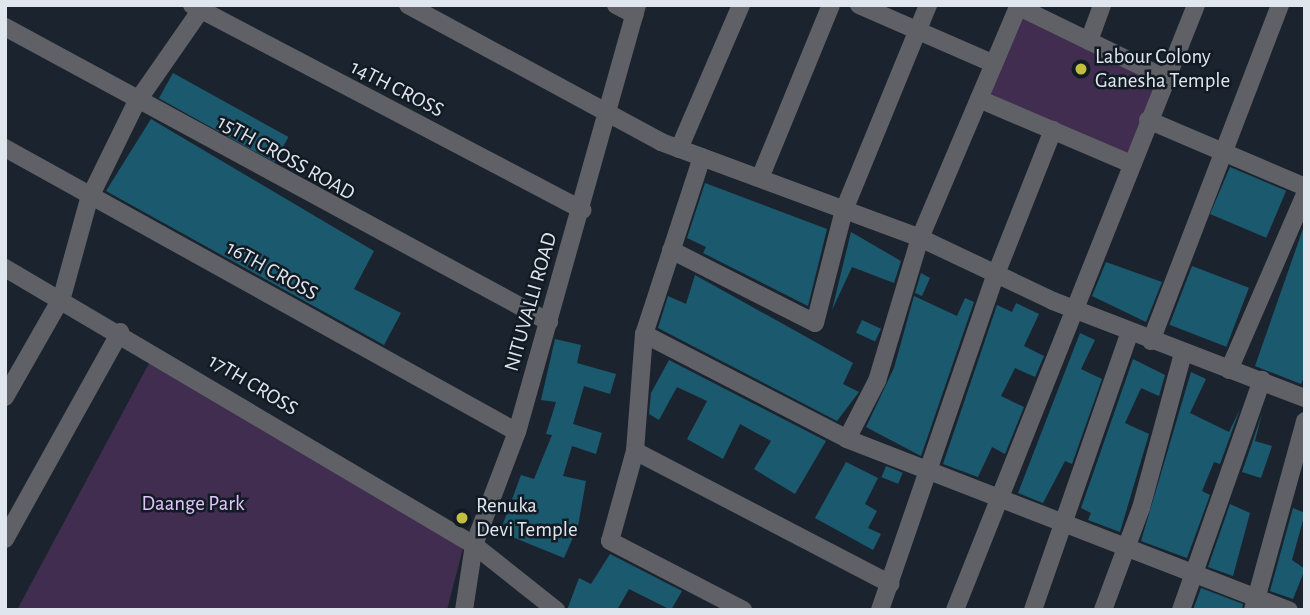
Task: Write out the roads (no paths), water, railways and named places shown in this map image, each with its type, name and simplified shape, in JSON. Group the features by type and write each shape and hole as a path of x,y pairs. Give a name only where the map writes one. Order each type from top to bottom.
{"street":[{"path":"408,5 679,149 920,238 1073,309 1305,398"},
{"path":"616,5 636,10"},
{"path":"679,149 741,5"},
{"path":"760,178 831,5"},
{"path":"859,5 994,64"},
{"path":"671,250 815,323 844,210 928,5"},
{"path":"1088,41 1102,5"},
{"path":"955,610 996,496 1073,309 1129,163 1196,5"},
{"path":"1151,341 1226,154 1280,5"},
{"path":"847,439 877,381 920,238 1019,6 1165,78"},
{"path":"5,397 62,297 89,198 136,103 199,7"},
{"name":"14TH CROSS","path":"199,7 583,210"},
{"name":"NITUVALLI ROAD","path":"464,610 474,545 517,432 611,112 636,10"},
{"name":"15TH CROSS ROAD","path":"5,27 136,103 549,322"},
{"path":"979,99 1129,163"},
{"path":"1147,120 1305,187"},
{"path":"880,610 996,274 1053,130"},
{"name":"16TH CROSS","path":"5,148 89,198 517,432"},
{"path":"702,157 644,334 635,451 610,541 743,610"},
{"path":"1229,370 1305,194"},
{"name":"17TH CROSS","path":"5,268 120,331 474,545 556,610"},
{"path":"5,539 120,331"},
{"path":"1033,610 1130,332"},
{"path":"644,334 847,439 996,496 1125,552 1192,575 1255,605 1289,610"},
{"path":"1103,610 1125,552 1183,353"},
{"path":"1181,610 1262,380"},
{"path":"1255,605 1305,421"},
{"path":"635,451 890,584"}],"place":[{"name":"Labour Colony Ganesha Temple","path":"1081,69"},
{"name":"Renuka Devi Temple","path":"462,518"}],"park label":[{"name":"Daange Park","path":"193,504"}]}
